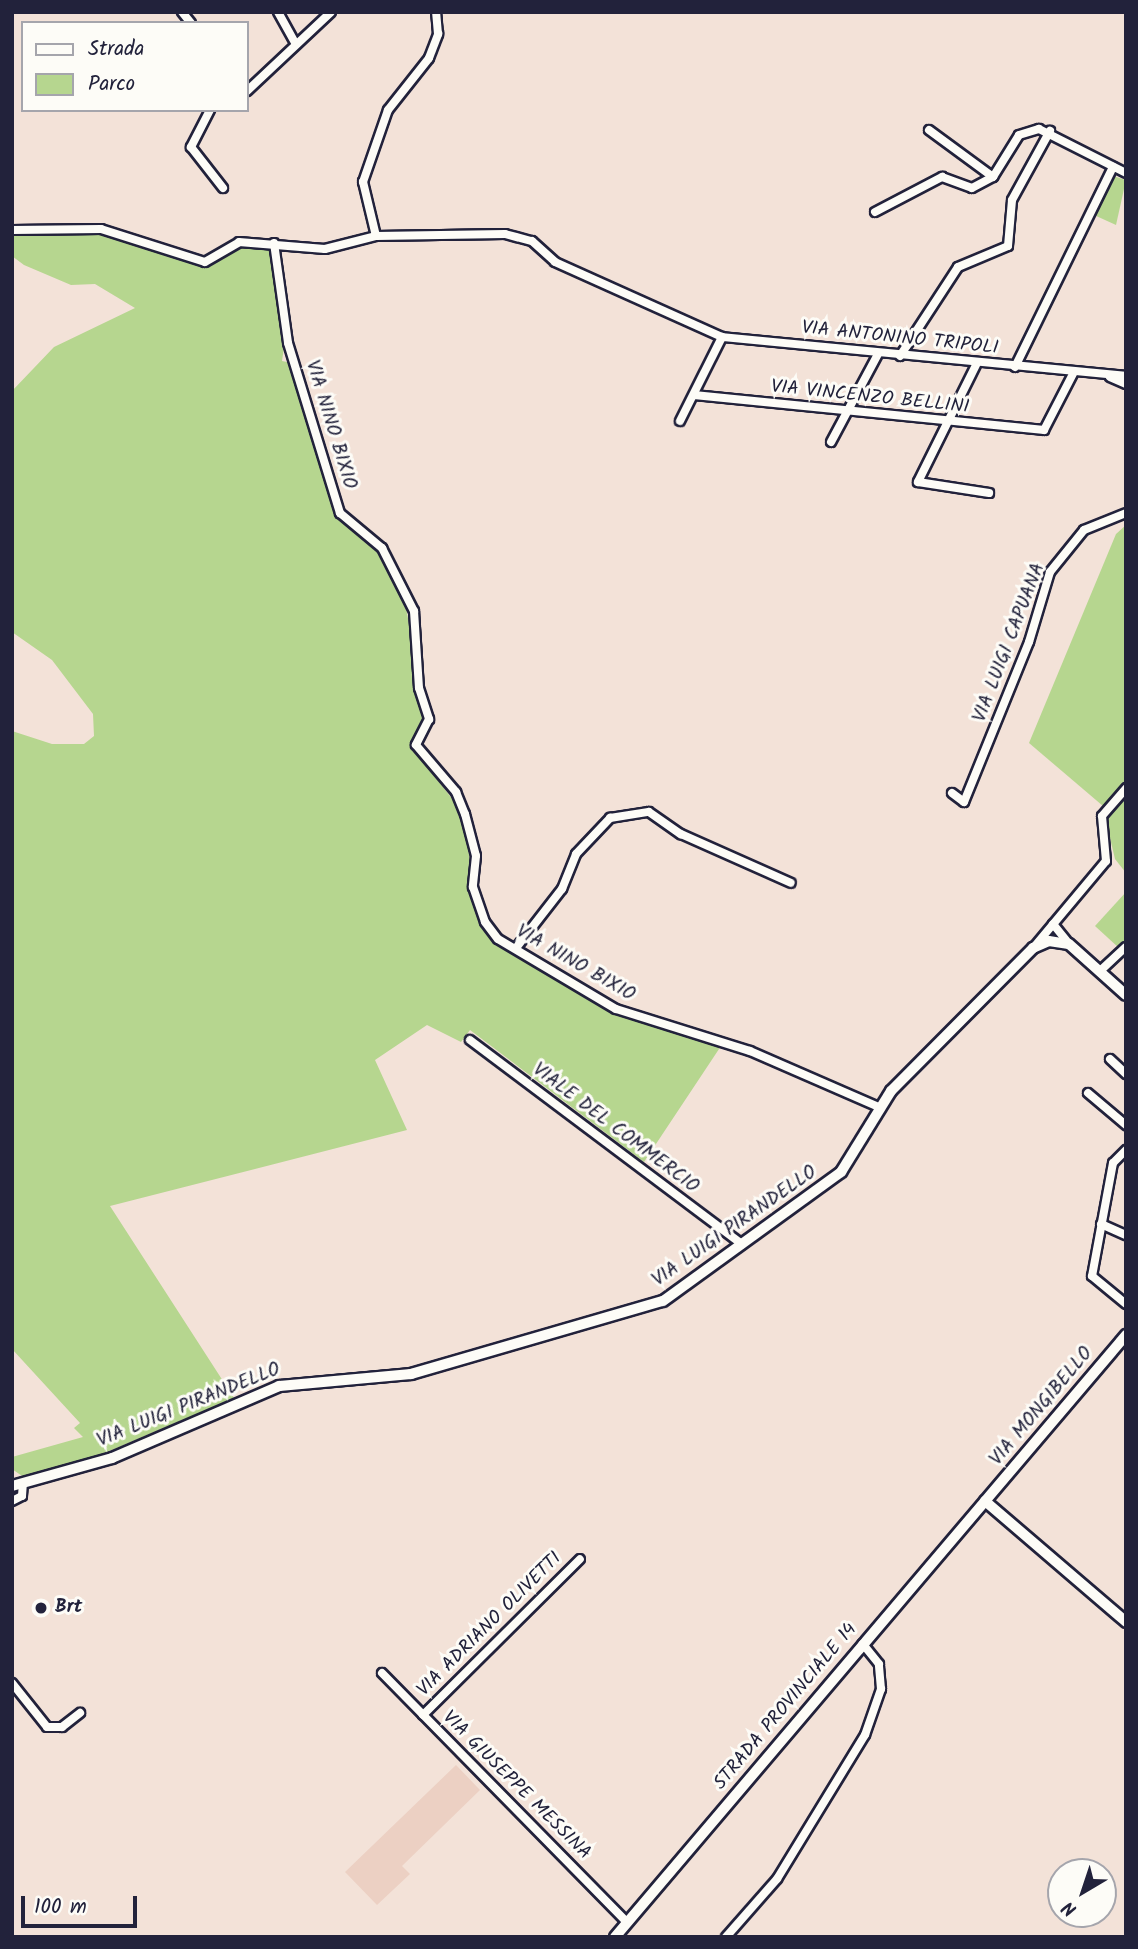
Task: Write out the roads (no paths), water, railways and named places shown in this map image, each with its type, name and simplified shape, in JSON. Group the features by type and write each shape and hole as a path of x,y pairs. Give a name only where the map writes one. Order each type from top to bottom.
{"street":[{"path":"278,12 296,44"},
{"path":"248,88 331,12"},
{"path":"376,236 363,182 388,110 429,58 438,34 436,12"},
{"path":"209,112 191,147 223,188"},
{"path":"929,130 993,177"},
{"path":"900,356 958,267 1008,246 1012,200 1050,131"},
{"path":"874,212 942,177 972,188 993,177 1019,135 1050,131 1126,173"},
{"path":"1015,367 1113,167"},
{"name":"VIA ANTONINO TRIPOLI","path":"12,230 101,229 205,262 239,242 325,249 376,236 505,234 532,241 555,262 722,337 1126,376"},
{"name":"VIA NINO BIXIO","path":"274,243 288,343 340,513 382,548 414,611 419,688 429,719 416,745 456,792 465,814 476,856 473,887 485,922 516,948 616,1009 750,1051 879,1107"},
{"path":"680,422 722,337"},
{"path":"831,442 878,354"},
{"path":"977,363 918,482 989,493"},
{"name":"VIA VINCENZO BELLINI","path":"694,395 1044,430 1074,372"},
{"path":"1100,374 1126,384"},
{"name":"VIA LUIGI CAPUANA","path":"952,793 964,802 1029,642 1050,572 1084,530 1126,513"},
{"name":"VIA LUIGI PIRANDELLO","path":"12,1486 140,1447 279,1386 411,1374 642,1309 742,1244 841,1172 879,1107 1033,948 1106,861 1102,816 1126,788"},
{"path":"516,948 562,889 576,854 610,818 649,812 681,834 791,883"},
{"path":"1053,924 1069,944 1126,995"},
{"path":"1033,948 1049,941 1069,944"},
{"path":"1100,971 1126,947"},
{"name":"VIALE DEL COMMERCIO","path":"470,1040 742,1244"},
{"path":"1110,1059 1126,1073"},
{"path":"1088,1093 1126,1125"},
{"path":"1126,1150 1113,1163 1092,1276 1126,1304"},
{"path":"1101,1224 1126,1235"},
{"name":"VIA MONGIBELLO","path":"985,1501 1126,1335"},
{"path":"12,1501 22,1496 23,1483"},
{"path":"985,1501 1126,1622"},
{"name":"STRADA PROVINCIALE 14","path":"615,1937 985,1501"},
{"name":"VIA ADRIANO OLIVETTI","path":"422,1715 580,1559"},
{"path":"726,1937 777,1879 865,1735 881,1689 879,1664 863,1644"},
{"name":"VIA GIUSEPPE MESSINA","path":"382,1673 627,1922"},
{"path":"12,1683 47,1727 62,1727 80,1713"}],"place":[{"name":"Brt","path":"41,1608"}]}
